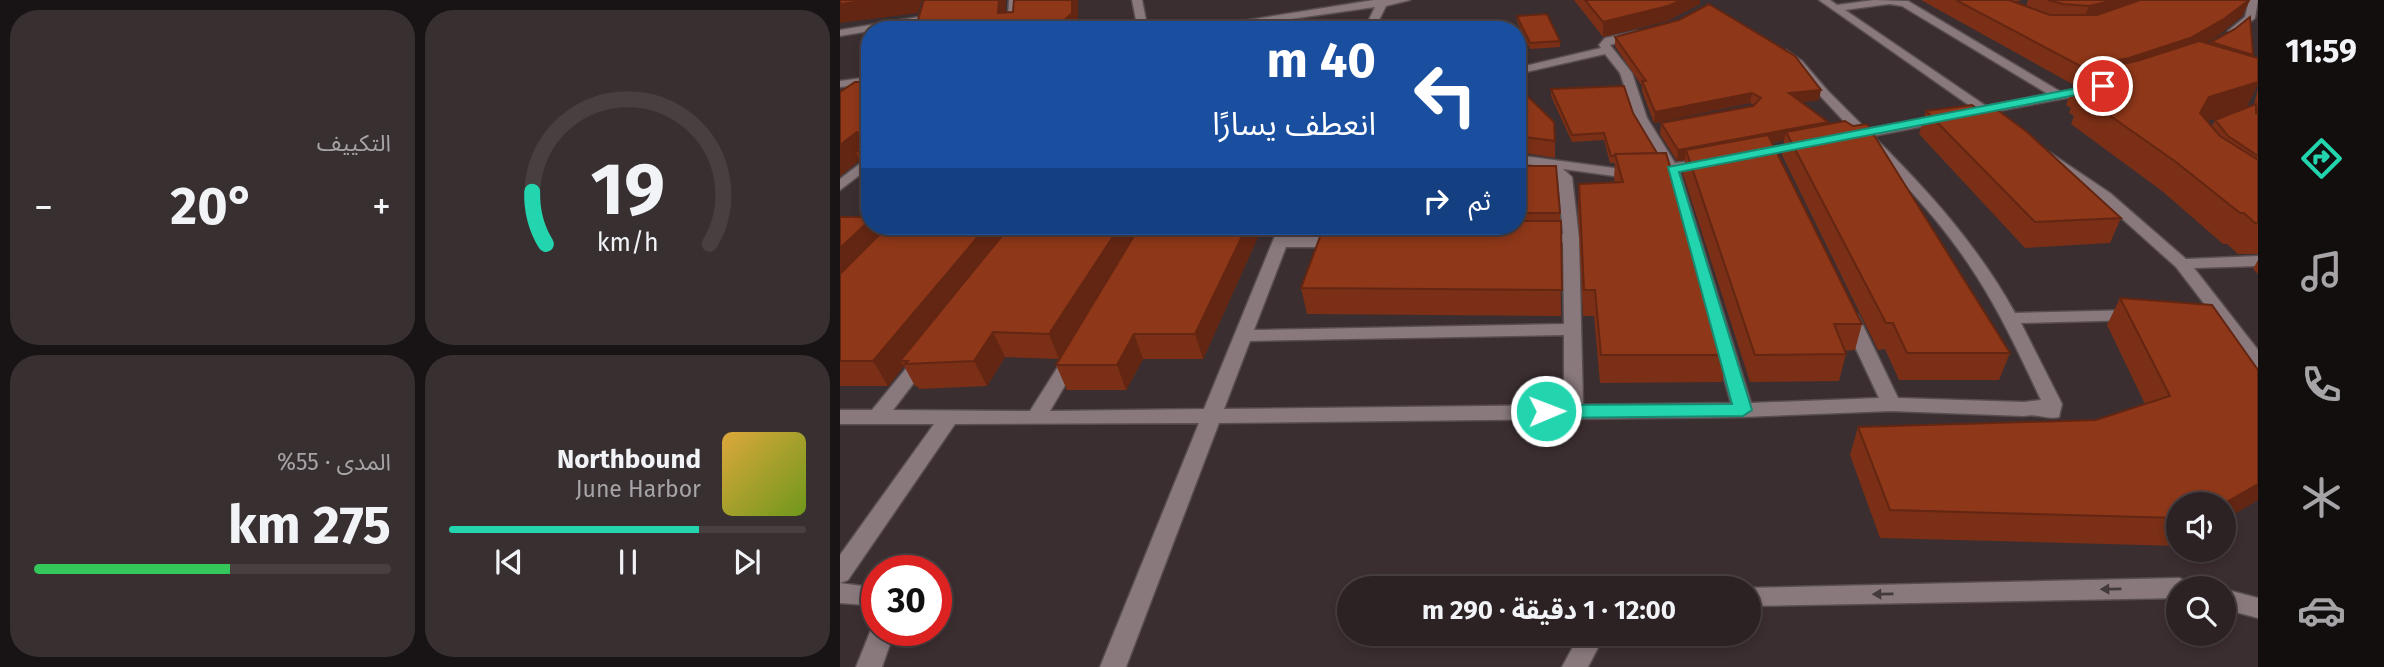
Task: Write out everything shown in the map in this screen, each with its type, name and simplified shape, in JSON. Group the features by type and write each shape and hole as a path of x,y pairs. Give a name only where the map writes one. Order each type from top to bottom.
{"street":[{"path":"1013,21 1014,0"},
{"path":"1137,0 1141,21"},
{"path":"1250,21 1381,1 1405,0"},
{"path":"2221,41 2254,19 2254,0"},
{"path":"1373,21 1381,1"},
{"path":"1829,4 1889,1 1905,3 2060,96"},
{"path":"1829,4 2006,126"},
{"path":"840,33 861,30"},
{"path":"1655,30 1606,41 1604,45 1632,84 1641,118 1656,129 1672,169 1743,410"},
{"path":"840,417 1036,418 1743,410 1891,404 2024,409 2038,406 2052,412 2052,404 2010,318 1957,238 1864,134 1821,92 1799,62 1777,47"},
{"path":"1526,69 1607,50"},
{"path":"840,83 861,81"},
{"path":"1838,139 2112,85"},
{"path":"2039,149 2105,196 2182,264 2258,362"},
{"path":"1544,171 1621,173 1672,169 1722,160"},
{"path":"1526,163 1565,177 1571,238 1574,411"},
{"path":"840,186 861,168"},
{"path":"1113,667 1283,235"},
{"path":"1292,235 1358,242"},
{"path":"1517,240 1571,238"},
{"path":"2182,264 2258,261"},
{"path":"1841,298 1891,404"},
{"path":"2194,314 2221,314"},
{"path":"2010,318 2155,315"},
{"path":"1245,336 1573,329"},
{"path":"1036,418 1084,339"},
{"path":"878,416 936,342"},
{"path":"840,573 950,417"},
{"path":"1761,596 2166,588"},
{"path":"840,593 861,595"},
{"path":"2236,602 2258,608"},
{"path":"869,667 877,646"},
{"path":"1576,667 1587,646"}],"building":[{"path":"840,0 873,0 840,4"},
{"path":"924,0 999,0 998,13 1013,12 1014,0 1072,0 1072,13 1064,21 918,21"},
{"path":"1585,0 1682,0 1603,22"},
{"path":"1956,0 2009,0 2050,15 2097,15 2140,0 2249,0 2224,19 2190,38 2129,58 2082,67"},
{"path":"2048,0 2115,0 2089,6"},
{"path":"1709,4 1795,56 1821,90 1789,93 1828,122 1678,150 1661,123 1753,106 1761,98 1752,93 1655,112 1642,81 1646,81 1615,37 1679,20"},
{"path":"1547,14 1560,41 1530,43 1526,35 1526,21 1519,21 1517,16"},
{"path":"2250,17 2253,55 2211,42 2235,29"},
{"path":"2199,41 2258,58 2258,82 2209,97 2200,113 2220,136 2258,160 2258,223 2240,213 2176,162 2082,96 2096,95 2079,86 2088,84 2076,78 2111,73 2102,68 2137,61"},
{"path":"855,82 861,82 861,134 857,132 840,145 840,92"},
{"path":"1624,86 1633,113 1657,153 1611,156 1604,133 1572,135 1551,89"},
{"path":"1526,95 1554,122 1555,141 1526,137"},
{"path":"2256,104 2258,156 2228,136 2215,120"},
{"path":"1972,105 1978,109 1995,108 2027,132 2121,218 2035,222 1926,111"},
{"path":"1845,121 1853,126 1867,124 2010,353 1907,353 1893,323 1886,323 1786,132"},
{"path":"1768,135 1862,324 1834,324 1846,354 1755,355 1686,150"},
{"path":"1666,153 1727,355 1601,355 1595,290 1584,290 1579,184 1623,182 1615,154"},
{"path":"1526,166 1556,166 1560,213 1526,213"},
{"path":"840,217 861,217 861,228 840,248"},
{"path":"1526,221 1561,221 1562,290 1301,288 1321,235 1526,235"},
{"path":"879,235 979,235 873,361 840,361 840,274"},
{"path":"1003,235 1114,235 1049,334 993,332 974,361 905,364 908,361 900,361"},
{"path":"1135,235 1243,235 1195,334 1134,334 1117,365 1056,365"},
{"path":"2120,298 2212,305 2258,370 2258,484 2236,497 2236,492 2166,492 2166,518 1890,510 1858,427 2096,420 2170,396"}],"route":[{"path":"1546,411 1743,410 1672,169 2103,86"}]}
